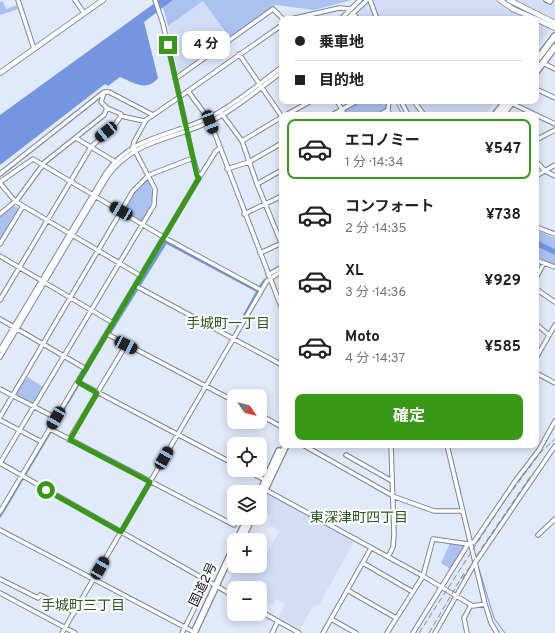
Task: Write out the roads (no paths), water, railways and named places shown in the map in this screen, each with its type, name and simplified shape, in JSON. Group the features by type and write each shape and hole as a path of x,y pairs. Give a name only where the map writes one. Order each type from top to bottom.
{"highway":[{"path":"539,57 555,36"},
{"path":"539,68 555,47"},
{"path":"498,112 508,104"},
{"path":"264,485 280,448"},
{"path":"265,485 284,448"},
{"name":"国道2号","path":"218,586 227,564"},
{"name":"国道2号","path":"195,633 227,569"}],"main road":[{"path":"0,73 103,0"},
{"path":"500,0 513,9 529,16"},
{"path":"509,0 555,23"},
{"path":"539,20 555,28"}],"street":[{"path":"18,0 34,49"},
{"path":"75,0 84,13"},
{"path":"155,0 160,12 197,176 199,178"},
{"path":"344,16 360,0"},
{"path":"350,16 369,0 376,16"},
{"path":"546,0 550,2 551,0"},
{"path":"304,16 339,8 350,9"},
{"path":"175,79 273,9 280,16"},
{"path":"227,592 0,463 120,264 155,201 155,189 134,148 134,142 144,122 279,27"},
{"path":"239,54 279,112"},
{"path":"543,63 555,69"},
{"path":"0,357 15,328 114,162 134,148 222,114 279,70"},
{"path":"209,120 279,74"},
{"path":"539,90 555,98"},
{"path":"188,91 209,120 279,302"},
{"path":"0,174 104,92 109,92 153,115"},
{"path":"104,92 101,102 107,108 121,114 121,116 144,122"},
{"path":"291,112 306,104"},
{"path":"339,104 342,110"},
{"path":"338,112 352,104"},
{"path":"384,112 388,110 389,104"},
{"path":"514,104 530,112"},
{"path":"0,214 15,202 42,164 104,115 107,108"},
{"path":"222,114 242,141 265,205 279,237"},
{"path":"0,300 91,147 114,126 121,116"},
{"path":"539,116 555,124"},
{"path":"242,141 279,119"},
{"path":"539,138 555,130"},
{"path":"76,138 114,162"},
{"path":"227,169 249,162 279,145"},
{"path":"94,196 113,168 134,148"},
{"path":"0,512 165,238 199,178 216,151 220,148"},
{"path":"141,276 15,202 0,183 31,158 165,238 261,290"},
{"path":"0,417 133,191 149,176 193,158"},
{"path":"539,164 545,171 555,174"},
{"path":"539,174 555,165"},
{"path":"257,184 279,172"},
{"path":"244,214 279,198"},
{"path":"0,244 23,206"},
{"path":"539,228 555,234"},
{"path":"260,252 279,245"},
{"path":"0,256 113,323"},
{"path":"539,261 555,268"},
{"path":"539,272 544,263"},
{"path":"62,633 234,339 261,290 269,277 279,269"},
{"path":"269,277 279,272"},
{"path":"136,286 279,363"},
{"path":"539,291 555,302"},
{"path":"0,319 86,369"},
{"path":"539,353 555,325"},
{"path":"539,327 549,335"},
{"path":"0,350 15,328"},
{"path":"107,334 227,397"},
{"path":"70,440 126,345"},
{"path":"539,375 555,383"},
{"path":"78,382 227,460"},
{"path":"0,389 56,418"},
{"path":"267,419 279,425"},
{"path":"0,420 42,442"},
{"path":"413,633 441,586 469,544 474,542 516,480 539,450 555,421"},
{"path":"50,429 227,521"},
{"path":"435,633 475,563 555,446"},
{"path":"308,448 393,496 434,511 462,511"},
{"path":"388,557 393,547 394,534 391,448"},
{"path":"448,448 469,544 485,604 491,623 497,633"},
{"path":"346,455 392,481"},
{"path":"259,477 265,480"},
{"path":"267,493 423,576 471,605 485,604"},
{"path":"538,535 555,519"},
{"path":"0,530 195,633"},
{"path":"387,633 423,576 433,538 469,544"},
{"path":"323,633 371,548"},
{"path":"363,563 413,592"},
{"path":"0,579 38,598 40,595 74,612"},
{"path":"182,633 208,581"},
{"path":"347,590 396,618"},
{"path":"0,593 74,633"},
{"path":"467,633 464,618 471,605"},
{"path":"267,615 299,633"},
{"path":"331,619 356,633"},
{"path":"272,633 278,621"}],"waterway":[{"path":"396,104 400,112"},
{"path":"109,334 166,242 258,291 238,327"},
{"path":"539,244 555,252"},
{"path":"271,276 279,271"},
{"path":"260,287 265,280"},
{"path":"0,516 107,336"},
{"path":"450,448 461,494"},
{"path":"468,527 472,541"},
{"path":"479,569 494,618 505,633"}],"railway":[{"path":"419,633 503,503 541,452 555,439"},
{"path":"462,579 532,474"},
{"path":"429,633 464,573"}],"district":[{"name":"手城町一丁目","path":"228,324"},
{"name":"東深津町四丁目","path":"359,518"},
{"name":"手城町三丁目","path":"83,606"}]}
